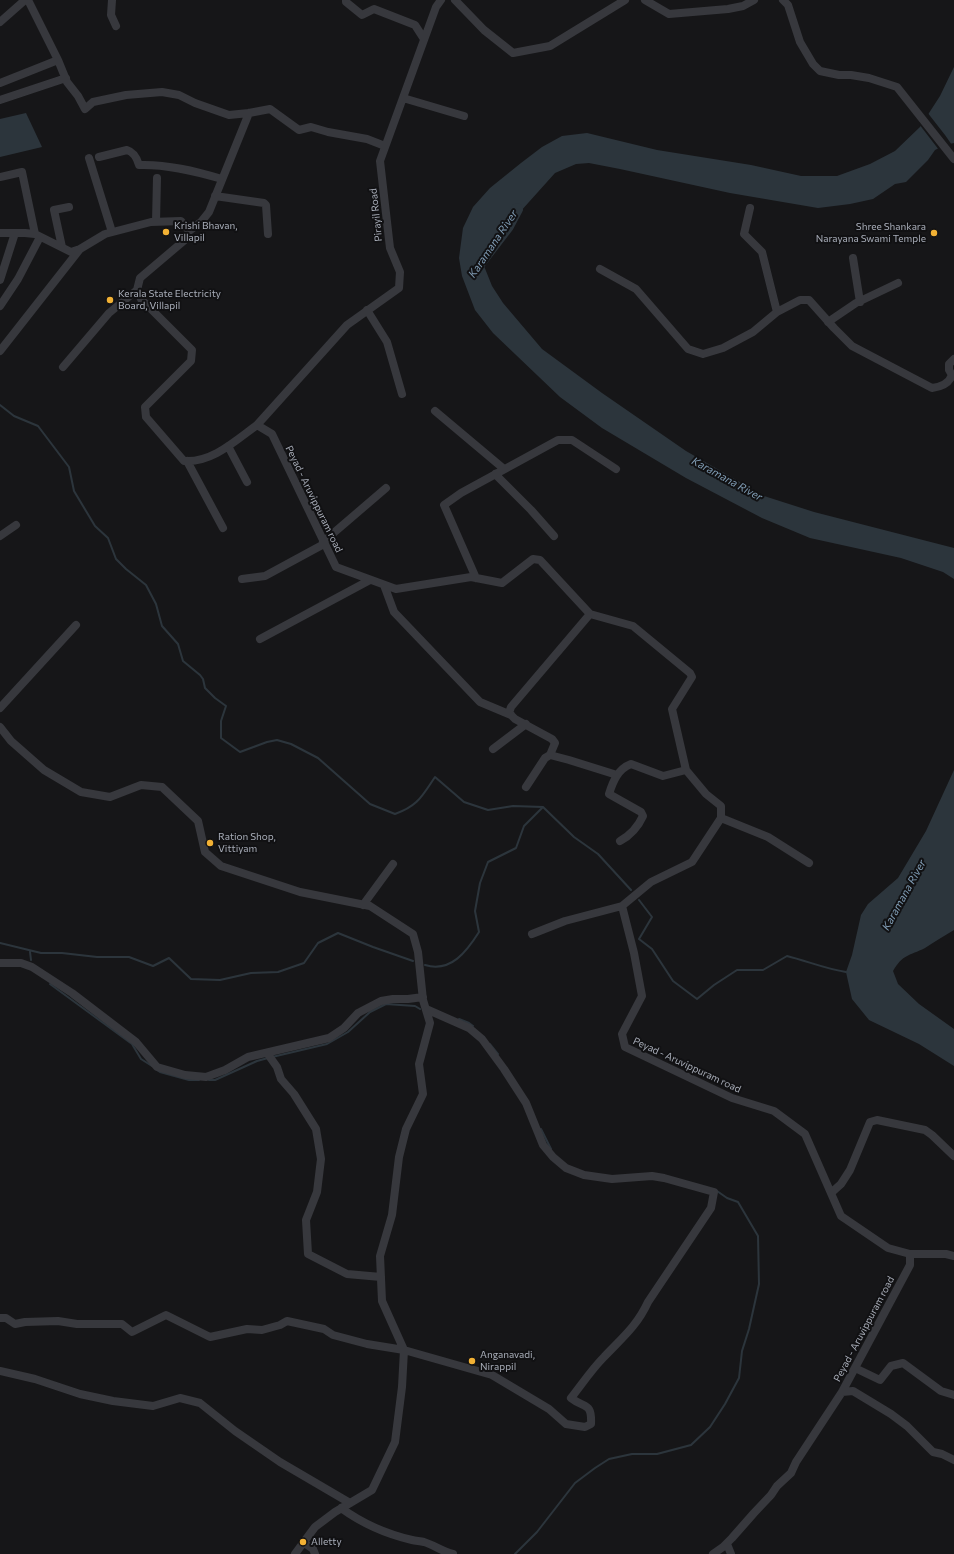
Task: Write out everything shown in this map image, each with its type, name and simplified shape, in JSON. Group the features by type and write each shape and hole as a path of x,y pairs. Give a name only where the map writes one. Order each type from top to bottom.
{"street":[{"path":"0,22 25,0"},
{"path":"28,0 66,78 85,109 93,102 126,94 162,92 179,94 195,104 229,115 270,109 299,130 311,127 328,132 367,139 385,146"},
{"path":"112,0 111,15 116,26"},
{"name":"Pirayil Road","path":"257,425 347,325 399,288 400,272 390,248 380,161 436,7 441,0"},
{"path":"455,0 484,30 513,53 550,46 625,0"},
{"path":"645,0 669,14 728,9 743,6 754,0"},
{"path":"782,0 788,5 800,42 813,64 820,71 838,75 851,75 869,78 897,87 954,159"},
{"path":"346,1 362,15 374,9 415,25 424,39"},
{"path":"346,1 349,12"},
{"path":"0,83 58,60"},
{"path":"0,100 66,78"},
{"path":"403,98 464,116"},
{"path":"63,367 109,313 137,290 140,278 186,239 189,231 201,222 209,212 248,113"},
{"path":"99,158 127,150 132,151 138,159 139,165 153,164 187,170 222,179"},
{"path":"89,158 112,232"},
{"path":"0,177 22,172 37,236 18,279 0,306"},
{"path":"156,222 157,178"},
{"path":"215,196 264,203 266,205 268,234"},
{"path":"62,248 54,210 69,207"},
{"path":"750,208 744,234 762,252 777,312"},
{"path":"0,233 15,233 37,236 70,252 80,249 105,234 156,222 181,221 189,231"},
{"path":"0,280 15,233"},
{"path":"0,350 80,249"},
{"path":"853,258 860,302"},
{"path":"600,269 636,289 688,349 703,354 723,348 753,332 777,312 800,300 809,300 852,346 932,388 947,383 951,379 952,375 948,364 954,359"},
{"path":"828,322 860,302 898,283"},
{"path":"137,290 141,299 192,350 191,361 145,407 146,417 184,461 194,462 218,454 257,425"},
{"path":"367,310 387,342 402,394"},
{"path":"435,411 504,469"},
{"name":"Peyad - Aruvippuram road","path":"257,425 272,434 336,567 396,589 470,577 502,583 533,559 540,560 590,614"},
{"path":"476,578 444,505 461,493 558,440 572,440 616,469"},
{"path":"228,446 247,482"},
{"path":"187,461 224,528"},
{"path":"495,474 531,510 554,536"},
{"path":"242,579 265,576 324,543 386,488"},
{"path":"0,536 16,526"},
{"path":"260,639 370,580"},
{"path":"384,585 394,612 480,702 511,715 555,743 550,755 545,758 526,787"},
{"path":"511,715 509,713 511,707 590,614 633,626 690,673 692,677 672,709 686,770 706,794 721,806 721,818 692,862 651,882 622,906 566,921 532,934"},
{"path":"0,708 76,625"},
{"path":"493,749 526,724"},
{"path":"0,727 11,742 44,770 81,792 110,797 141,785 162,788 198,821 205,852 221,866 300,892 370,906 413,934 418,952 423,997 430,1023 419,1064 424,1094 406,1129 399,1157 392,1215 380,1256 382,1301 404,1350 402,1387 395,1442 372,1490 341,1508 315,1527 294,1554"},
{"path":"550,755 617,775"},
{"path":"620,840 628,837 638,826 644,816 641,812 610,794 613,781 623,767 631,764 663,776 686,770"},
{"path":"721,818 768,837 808,864"},
{"path":"362,905 393,864"},
{"name":"Peyad - Aruvippuram road","path":"622,906 634,953 642,996 622,1034 625,1047 732,1098 774,1111 805,1134 841,1216 888,1248 910,1254 910,1265 842,1392 796,1462 791,1473 777,1486 771,1496 727,1544 713,1554"},
{"path":"0,963 21,963 32,966 72,993 136,1042 157,1067 185,1075 206,1077 225,1070 248,1057 329,1038 344,1028 358,1013 380,1002 393,999 423,997"},
{"path":"0,1318 6,1318 15,1324 25,1322 58,1322 77,1324 122,1324 132,1332 166,1315 210,1337 247,1329 262,1330 280,1325 287,1320 324,1329 333,1335 367,1344 404,1350 492,1375 549,1409 566,1424 585,1427 591,1424 591,1412 589,1408 571,1398 603,1358 626,1336 641,1317 648,1302 711,1208 714,1192 658,1177 636,1176 612,1179 584,1175 566,1168 553,1157 543,1145 526,1103 482,1039 470,1028 426,1009"},
{"path":"268,1053 281,1079 294,1094 316,1129 321,1159 317,1192 306,1220 308,1254 348,1274 381,1277"},
{"path":"831,1193 840,1184 850,1170 870,1122 877,1120 925,1130 954,1156"},
{"path":"910,1254 946,1254 954,1256"},
{"path":"854,1368 880,1380 892,1366 903,1363 941,1391 954,1395"},
{"path":"0,1371 35,1379 80,1394 113,1401 153,1406 180,1398 200,1403 235,1431 280,1462 350,1503"},
{"path":"842,1392 853,1391 891,1414 907,1426 933,1452 942,1454 954,1460"},
{"path":"341,1508 361,1522 378,1530 424,1542 445,1552 453,1554"},
{"path":"303,1542 315,1554"},
{"path":"727,1544 730,1554"}],"water":[{"path":"954,67 954,143 945,145 935,150 928,160 906,182 895,184 873,199 850,204 818,208 730,193 589,163 576,164 555,173 485,251 484,266 492,286 503,303 542,349 602,393 686,451 764,496 814,512 954,548 954,579 943,572 901,558 810,538 762,518 686,478 602,428 560,397 493,333 475,310 462,276 459,258 463,228 473,207 490,188 521,163 542,147 562,136 587,133 657,150 751,165 801,176 837,176 870,164 895,151 920,127 940,96"},
{"path":"26,113 42,147 0,157 0,119"},
{"path":"954,770 954,930 925,948 903,958 893,971 898,984 919,1004 954,1029 954,1066 919,1044 869,1020 852,999 846,972 852,955 861,915 868,904 898,878 926,831"}],"pier":[{"path":"927,112 952,145 946,146 939,150 919,124"}],"waterway":[{"name":"Karamana River","path":"475,269 508,226 517,209"},
{"path":"0,405 14,416 38,426 69,467 74,491 95,526 108,538 116,559 146,585 156,604 162,626 178,644 183,661 200,675 203,679 205,688 226,706 221,721 221,738 240,752 277,740 291,744 318,758 370,804 395,814 409,808 419,800 435,777 464,802 488,810 513,806 543,807"},
{"path":"425,965 434,967 443,966 450,963 457,959 469,946 479,932 475,911 480,883 488,862 516,848 524,826 543,807 574,837 598,854 631,890"},
{"path":"639,900 652,917 639,939 652,949 673,981 697,999 714,985 737,970 763,970 787,956 846,972"},
{"path":"0,943 41,953 62,953 97,957 129,957 153,966 169,958 191,979 220,980 251,973 278,972 304,963 318,943 338,933 413,961"},
{"path":"30,952 31,960"},
{"path":"50,984 132,1044 141,1059 152,1066"},
{"path":"272,1057 327,1044 348,1032 370,1012 386,1004 415,1006 420,1009"},
{"path":"459,1019 473,1026"},
{"path":"490,1044 498,1054"},
{"path":"209,1080 215,1080 257,1061 268,1058"},
{"path":"157,1070 189,1080 199,1080"},
{"path":"541,1129 551,1149"},
{"path":"515,1554 537,1532 575,1483 595,1468 609,1459 632,1454 657,1454 691,1445 710,1427 725,1404 739,1378 742,1351 749,1329 759,1284 758,1236 738,1202 727,1198 717,1191"}],"place":[{"name":"Krishi Bhavan, Villapil","path":"166,232"},
{"name":"Shree Shankara Narayana Swami Temple","path":"934,233"},
{"name":"Kerala State Electricity Board, Villapil","path":"110,300"},
{"name":"Ration Shop, Vittiyam","path":"210,843"},
{"name":"Anganavadi, Nirappil","path":"472,1361"},
{"name":"Alletty","path":"303,1542"}]}
